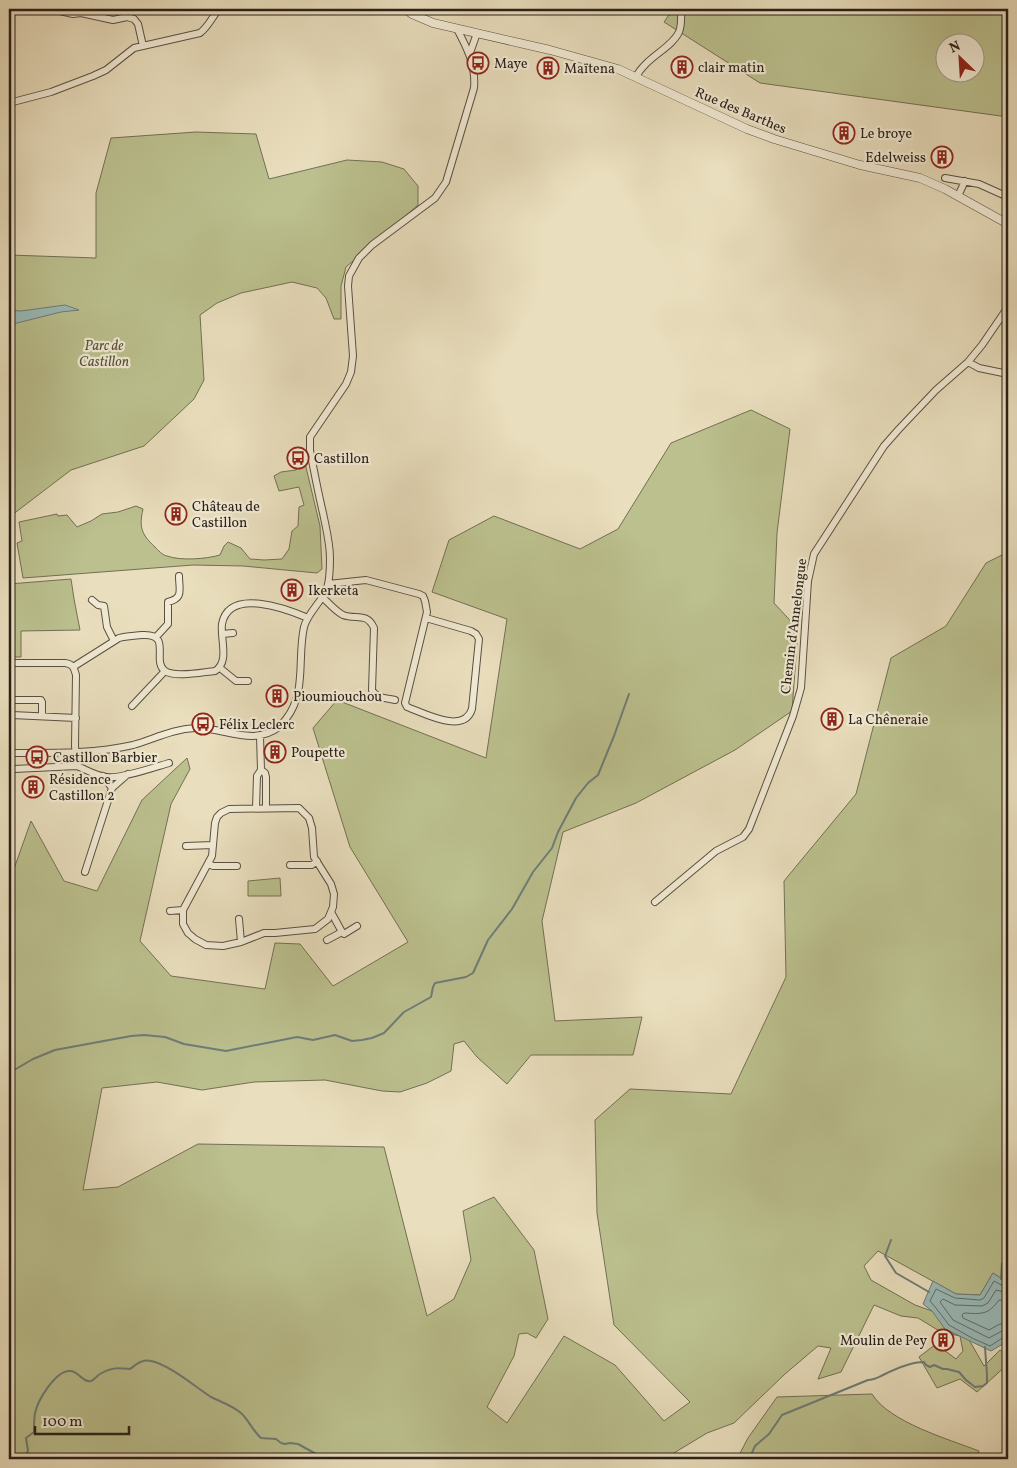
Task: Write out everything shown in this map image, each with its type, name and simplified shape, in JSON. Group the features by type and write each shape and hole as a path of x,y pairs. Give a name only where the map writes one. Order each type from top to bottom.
{"street":[{"path":"51,9 73,14 81,12 113,20 127,17 134,19 138,24 143,46"},
{"path":"127,17 128,9"},
{"path":"9,103 52,92 93,76 113,65 134,48 200,33 208,26 219,9"},
{"name":"Rue des Barthes","path":"405,9 422,19 596,62 636,77 739,125 774,139 860,166 920,178 958,196 1008,224"},
{"path":"636,77 645,64 676,38 680,30 681,9"},
{"path":"9,754 76,752 132,745 179,730 196,728 228,732 241,736 260,736 280,726 292,711 297,700 300,682 303,635 308,618 328,584 330,553 310,450 310,437 346,384 351,372 353,356 348,301 349,276 359,258 372,245 435,198 446,182 474,88 475,78 470,52 456,28"},
{"path":"470,52 477,33"},
{"path":"945,178 979,184 1008,197"},
{"path":"958,196 965,181"},
{"name":"Chemin d’Annelongue","path":"655,902 716,851 743,837 749,829 801,688 808,581 814,554 884,446 936,390 968,362 982,345 1008,306"},
{"path":"968,362 980,368 1008,374"},
{"path":"156,637 168,624 168,602 176,600 180,596 179,576"},
{"path":"328,584 366,580 423,596 427,612 426,618 405,703 407,707 451,722 461,722 470,715 472,709 479,639 471,631 426,618"},
{"path":"322,597 344,616 364,618 371,621 374,628 372,690 379,697 395,700"},
{"path":"92,600 98,605 104,606 107,627 114,641"},
{"path":"73,667 125,636 150,634 156,637 160,643 162,668 165,671 173,674 215,671 220,668 223,662 222,623 226,614 232,608 242,604 267,604 308,618"},
{"path":"222,634 233,633"},
{"path":"9,663 65,663 73,667 76,675 77,766"},
{"path":"220,668 236,681 248,681"},
{"path":"132,706 165,671"},
{"path":"9,700 41,700 42,716"},
{"path":"9,712 12,715 76,718"},
{"path":"256,808 257,776 261,770 260,736"},
{"path":"9,772 14,769 77,766 96,775 109,778 145,771 169,763"},
{"path":"261,770 265,773 266,777 266,808"},
{"path":"85,872 112,788 129,774"},
{"path":"103,776 112,788"},
{"path":"257,788 266,788"},
{"path":"266,808 299,808 309,818 312,828 314,857 332,884 334,894 332,912 328,919 315,929 264,933 241,942 222,946 206,945 195,940 183,924 183,910 212,856 217,817 229,809 266,808"},
{"path":"186,846 213,845"},
{"path":"290,865 312,865 317,861"},
{"path":"209,864 213,866 237,866"},
{"path":"170,910 183,910"},
{"path":"332,912 342,932"},
{"path":"238,919 241,942"},
{"path":"327,940 342,932 344,934 357,926"}],"green space":[{"path":"673,9 1008,9 1008,117 760,83 664,22"},
{"name":"Parc de Castillon","path":"196,132 256,134 269,179 347,160 382,162 404,169 418,186 418,205 346,267 341,286 341,319 334,319 326,298 317,288 292,282 241,293 217,303 200,315 204,380 194,399 144,446 71,470 9,516 9,255 96,258 96,193 111,138"},
{"path":"751,410 790,429 777,533 774,603 798,629 792,711 735,750 636,803 563,832 542,921 555,1021 642,1017 633,1055 531,1055 507,1084 477,1057 464,1041 454,1044 451,1071 427,1083 400,1092 382,1091 325,1080 254,1082 202,1090 157,1082 102,1088 83,1190 118,1187 198,1144 384,1147 427,1316 454,1299 471,1260 463,1211 494,1197 534,1250 548,1319 536,1338 527,1333 519,1334 514,1356 487,1407 507,1423 564,1336 615,1365 664,1421 690,1402 614,1325 597,1213 595,1120 630,1089 731,1094 786,977 784,881 856,794 891,658 946,626 986,563 1008,552 1008,1283 993,1273 980,1295 956,1294 878,1251 864,1266 871,1280 915,1305 932,1311 964,1331 984,1366 1000,1350 1008,1355 1008,1364 977,1392 960,1379 937,1388 919,1357 936,1344 956,1359 963,1351 960,1336 941,1332 918,1318 901,1316 874,1305 841,1372 818,1379 831,1348 818,1346 785,1374 734,1423 707,1433 664,1459 9,1459 9,878 31,821 64,881 97,891 142,800 187,758 190,769 171,804 140,941 171,976 265,989 275,943 300,944 333,986 408,942 350,847 313,728 337,700 486,758 507,619 432,592 449,540 494,516 580,549 618,529 671,443"},
{"path":"302,462 305,463 320,526 322,569 317,573 243,566 193,565 23,578 17,543 22,541 19,522 57,514 58,516 67,515 77,527 102,514 118,512 136,506 143,509 141,526 144,534 160,552 173,558 186,559 220,555 228,542 241,548 250,559 282,559 289,549 292,531 298,526 299,507 304,505 299,487 279,491 274,476 281,472 296,470"},
{"path":"71,579 80,630 21,631 21,657 9,657 9,584"},
{"path":"280,878 281,896 248,896 248,881"},
{"path":"872,1394 880,1404 905,1421 979,1451 976,1459 737,1459 748,1438 777,1397"}],"water":[{"path":"65,305 79,310 61,312 9,325 9,310 21,311"},
{"path":"993,1273 1008,1283 1008,1341 991,1351 945,1329 932,1311 923,1304 933,1281 956,1294 980,1295"}],"waterway":[{"path":"9,1073 33,1059 55,1050 131,1036 165,1037 184,1044 226,1051 297,1037 313,1040 335,1035 352,1041 372,1038 384,1033 404,1012 431,997 435,983 466,977 473,973 488,940 512,909 533,872 552,848 558,832 576,798 588,783 598,775 629,694"},
{"path":"891,1240 885,1256 896,1273 929,1292"},
{"path":"1001,1279 1002,1263"},
{"path":"740,1459 751,1455 755,1446 769,1434 782,1415 908,1365 924,1362 930,1367 934,1365 959,1372 975,1387 983,1386 987,1383 985,1347"},
{"path":"23,1459 28,1451 26,1438 34,1432 37,1407 48,1386 59,1375 71,1371 91,1381 108,1370 118,1368 130,1369 145,1361 158,1363 166,1367 211,1397 239,1411 261,1438 276,1439 285,1444 298,1444 318,1455 336,1459"}],"place":[{"name":"Maye","path":"478,63"},
{"name":"clair matin","path":"682,67"},
{"name":"Maïtena","path":"548,68"},
{"name":"Le broye","path":"844,133"},
{"name":"Edelweiss","path":"942,157"},
{"name":"Castillon","path":"298,458"},
{"name":"Château de Castillon","path":"176,514"},
{"name":"Ikerketa","path":"292,590"},
{"name":"Pioumiouchou","path":"277,696"},
{"name":"La Chêneraie","path":"832,719"},
{"name":"Félix Leclerc","path":"203,724"},
{"name":"Poupette","path":"275,752"},
{"name":"Castillon Barbier","path":"37,757"},
{"name":"Résidence Castillon 2","path":"33,787"},
{"name":"Moulin de Pey","path":"943,1340"}]}
